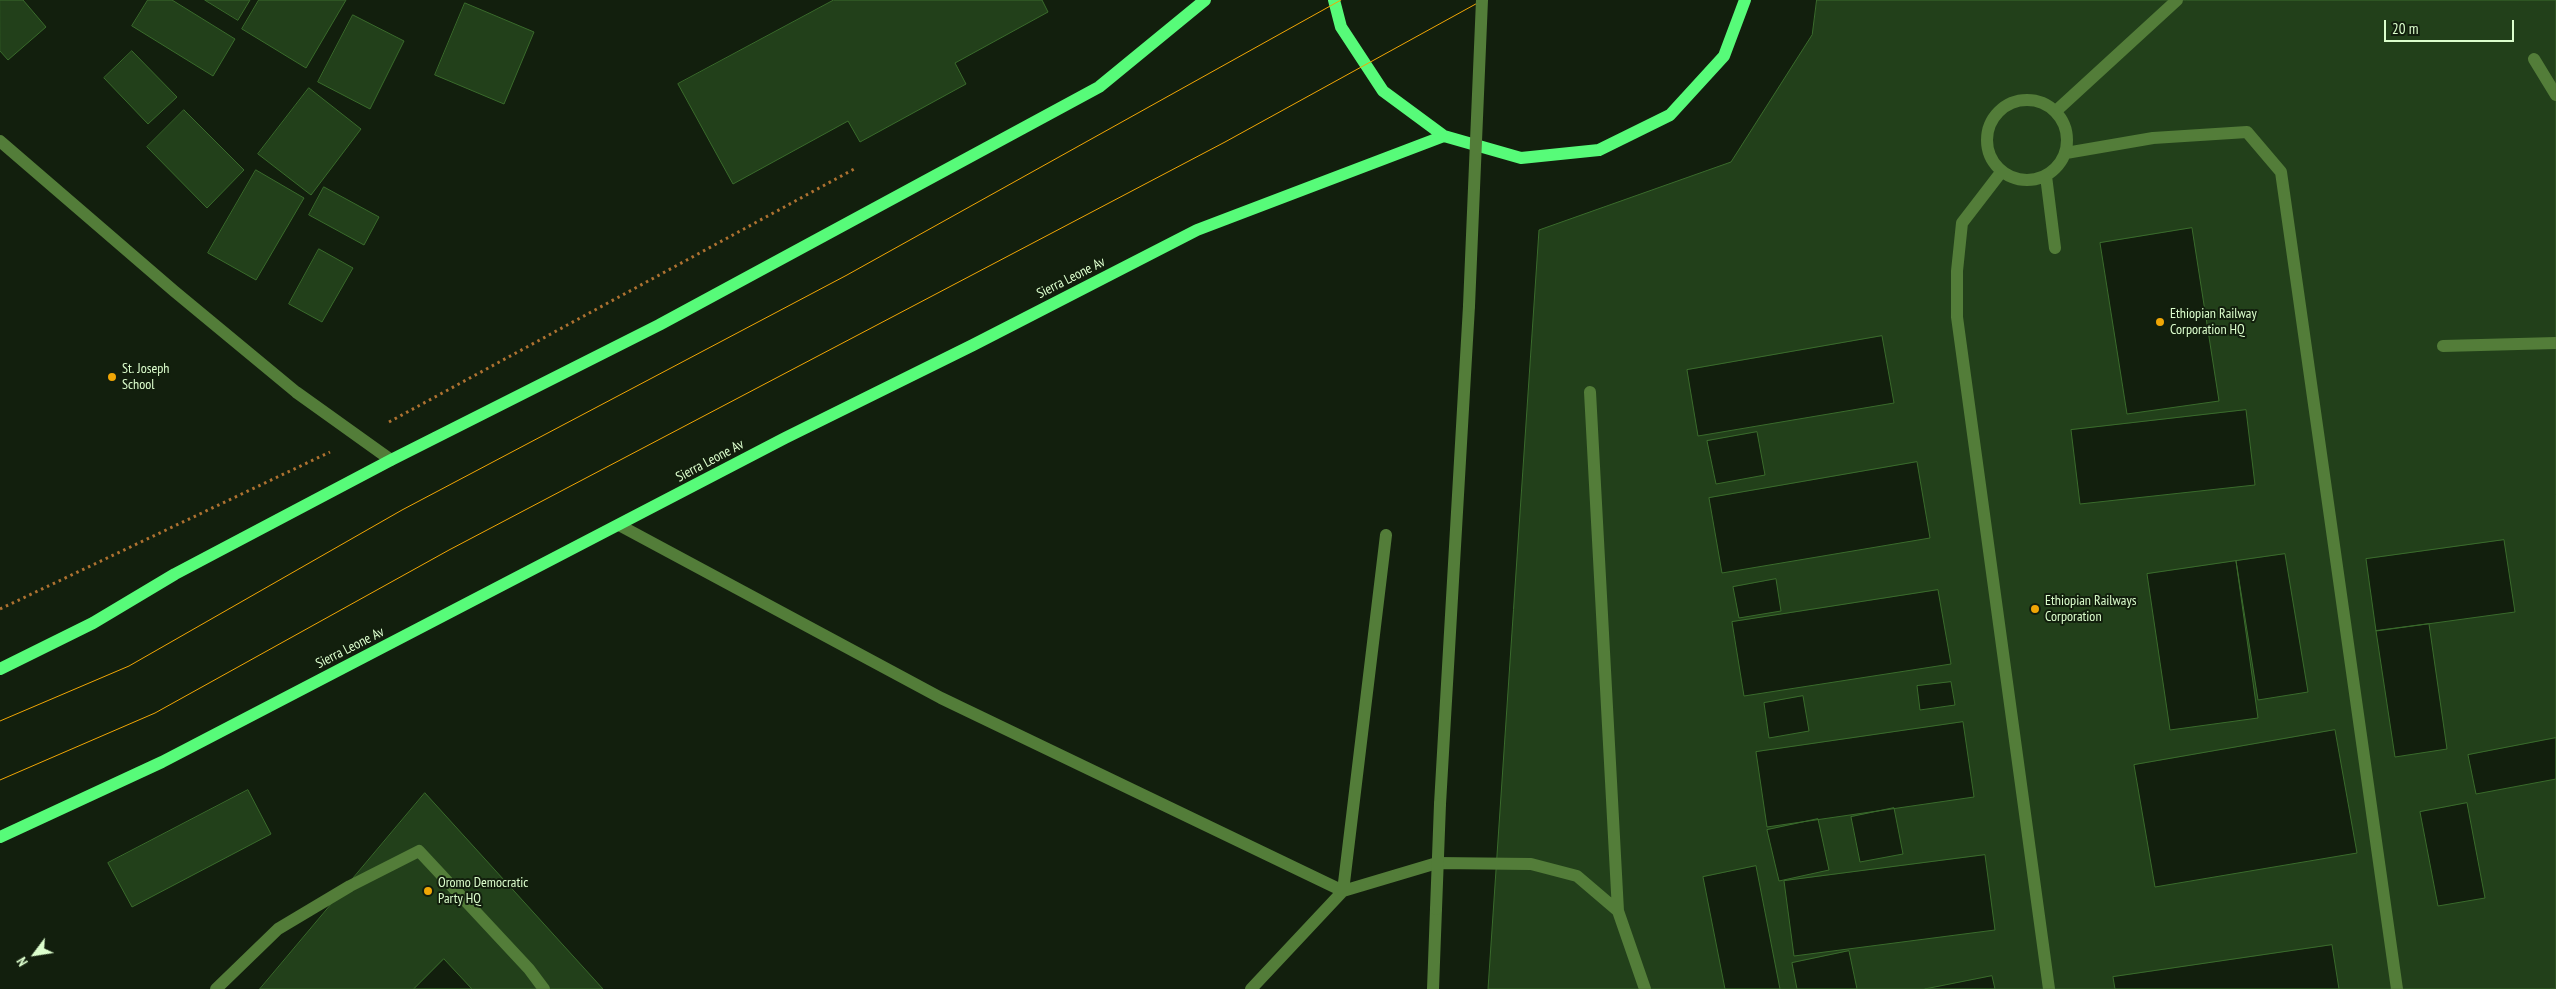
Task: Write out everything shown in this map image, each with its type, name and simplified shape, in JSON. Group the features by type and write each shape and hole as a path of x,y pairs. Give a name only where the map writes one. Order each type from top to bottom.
{"main road":[{"path":"0,669 93,623 175,574 391,460 658,325 1099,87 1205,0"},
{"path":"1334,0 1341,27 1383,91 1444,136 1521,158 1599,150 1670,114 1724,56 1745,0"},
{"name":"Sierra Leone Av","path":"0,837 162,762 785,438 973,345 1197,230 1444,136"}],"street":[{"path":"1433,989 1440,804 1469,306 1482,0"},
{"path":"2056,111 2177,0"},
{"path":"2534,59 2556,95"},
{"path":"2024,100 2039,102 2056,111 2063,122 2068,137 2066,152 2058,166 2046,176 2031,180 2016,179 2002,171 1992,159 1987,144 1989,128 1996,114 2009,104 2024,100"},
{"path":"2066,152 2153,138 2247,132 2281,172 2397,989"},
{"path":"0,141 181,297 296,392 391,460"},
{"path":"2002,171 1962,223 1957,271 1957,317 2049,989"},
{"path":"2046,176 2055,248"},
{"path":"2443,346 2556,343"},
{"path":"1590,392 1618,911 1645,989"},
{"path":"619,525 941,698 1343,891"},
{"path":"1343,891 1386,535"},
{"path":"216,989 278,929 350,886 419,851 529,969 544,989"},
{"path":"1251,989 1343,891 1437,863 1531,864 1577,876 1618,911"}],"path":[{"path":"0,609 360,438 856,168"}],"building":[{"path":"0,0 23,0 46,27 8,60 0,51"},
{"path":"148,0 172,0 235,39 213,76 132,26"},
{"path":"205,0 250,0 238,20"},
{"path":"259,0 346,0 306,68 242,29"},
{"path":"834,0 1042,0 1048,12 955,63 966,84 860,142 848,121 733,184 678,84"},
{"name":"Ethiopian Railways Corporation","path":"1817,0 2556,0 2556,989 1488,989 1539,230 1731,162 1812,35"},
{"path":"465,3 534,32 504,104 435,75"},
{"path":"353,15 404,41 370,109 318,82"},
{"path":"132,51 177,97 148,124 104,78"},
{"path":"309,88 361,129 311,195 258,154"},
{"path":"184,110 244,170 207,208 147,147"},
{"path":"256,170 304,198 256,280 208,253"},
{"path":"324,187 379,217 364,245 309,215"},
{"name":"Ethiopian Railway Corporation HQ","path":"2192,228 2219,401 2127,414 2100,243"},
{"path":"319,249 353,268 322,322 289,304"},
{"path":"1882,336 1894,403 1698,436 1687,370"},
{"path":"2246,410 2255,485 2080,504 2071,430"},
{"path":"1757,432 1765,475 1716,484 1707,441"},
{"path":"1917,462 1930,538 1722,573 1709,498"},
{"path":"2504,540 2515,612 2376,631 2366,559"},
{"path":"2285,554 2308,692 2258,700 2236,561"},
{"path":"2236,561 2258,718 2170,730 2147,574"},
{"path":"1776,579 1781,611 1739,618 1733,587"},
{"path":"1938,590 1951,664 1744,696 1732,622"},
{"path":"2429,624 2447,749 2395,757 2376,631"},
{"path":"1951,682 1955,705 1920,710 1917,686"},
{"path":"1803,696 1809,731 1769,738 1764,703"},
{"path":"1963,722 1974,797 1767,827 1756,752"},
{"path":"2335,730 2357,853 2155,887 2134,765"},
{"path":"2556,738 2556,779 2476,794 2468,755"},
{"path":"248,790 271,834 132,907 108,863"},
{"name":"Oromo Democratic Party HQ","path":"425,793 603,989 260,989"},
{"path":"2467,803 2485,898 2438,906 2420,812"},
{"path":"1894,808 1903,854 1860,862 1851,817"},
{"path":"1818,819 1829,870 1779,881 1767,830"},
{"path":"1985,855 1995,930 1794,956 1784,881"},
{"path":"1756,866 1780,989 1725,989 1703,877"},
{"path":"2332,945 2339,989 2115,989 2113,977"},
{"path":"1849,951 1857,989 1797,989 1792,963"},
{"path":"444,959 472,989 414,989"},
{"path":"1992,976 1995,989 1925,989"}],"tram line":[{"path":"0,721 129,666 402,510 847,275 1341,0"},
{"path":"0,780 155,713 449,550 1225,142 1483,0"}],"place":[{"name":"Ethiopian Railway Corporation HQ","path":"2160,322"},
{"name":"St. Joseph School","path":"112,377"},
{"name":"Ethiopian Railways Corporation","path":"2035,609"},
{"name":"Oromo Democratic Party HQ","path":"428,891"}]}
